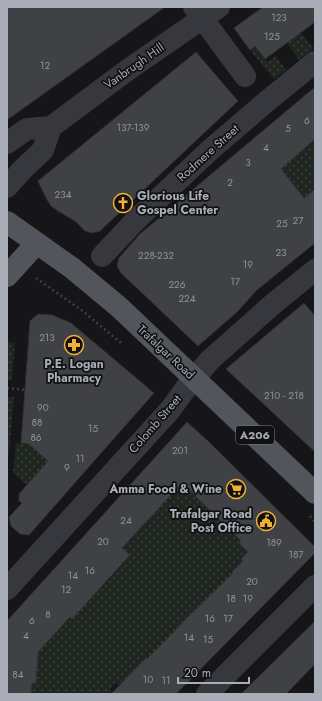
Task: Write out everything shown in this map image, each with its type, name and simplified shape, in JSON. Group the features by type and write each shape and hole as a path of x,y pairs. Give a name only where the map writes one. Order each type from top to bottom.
{"main road":[{"name":"Trafalgar Road","path":"7,222 84,277 119,307 315,493"},
{"path":"7,276 37,243"}],"street":[{"path":"205,11 245,76"},
{"name":"Vanbrugh Hill","path":"51,127 129,70 205,11"},
{"name":"Rodmere Street","path":"102,256 135,221 263,98 315,62"},
{"path":"7,144 27,129 51,127 43,150 7,187"},
{"name":"Colomb Street","path":"7,589 166,413 214,356 273,304 315,270"},
{"path":"207,694 315,586"}],"path":[{"name":"Trafalgar Road","path":"38,280 84,312 122,344"},
{"path":"7,388 27,390"}],"shaded area":[{"path":"278,30 300,32 314,48 299,60"},
{"path":"255,46 267,62 276,56 286,70 274,79 250,50"},
{"path":"306,132 315,138 315,189 309,194 315,202 237,211 296,141 303,149 313,141"},
{"path":"7,342 15,343 12,381 7,380"},
{"path":"14,397 9,454 7,454 7,398"},
{"path":"16,443 55,446 48,461 27,485 13,473"},
{"path":"188,462 243,514 248,552 243,561 232,572 247,587 229,577 216,590 202,633 187,618 175,630 190,645 161,673 146,658 134,671 127,694 116,683 110,689 115,694 31,694 32,683 36,684 37,675 22,674 7,649 63,611 72,619 79,611 63,597 67,592 83,607 89,600 73,586 84,589 92,597 110,578 93,563 105,566 114,574 130,555 121,547 144,525 134,515 158,509"}],"building":[{"path":"7,7 165,7 7,120"},
{"path":"263,7 315,7 315,22 265,59 255,46 250,50 234,28"},
{"path":"196,52 238,101 100,231 92,233 85,231 75,221 51,206 38,181"},
{"path":"315,87 315,139 281,169 304,198 315,189 315,243 257,290 237,312 198,346 121,273 117,266 119,258 140,234"},
{"path":"304,303 315,316 315,452 226,369"},
{"path":"38,314 52,315 71,323 154,393 29,535 20,534 11,526 9,517 22,503 19,501 19,494 48,461 29,444 21,443 30,321"},
{"path":"187,422 315,547 315,553 176,694 111,694 233,573 232,572 243,561 241,559 248,552 239,543 241,541 182,483 122,548 130,555 72,619 70,617 38,652 36,684 32,683 31,694 7,694 7,621"},
{"path":"315,621 315,664 286,694 241,694"}],"place":[{"name":"Glorious Life Gospel Center","path":"123,203"},
{"name":"P.E. Logan Pharmacy","path":"74,345"},
{"name":"Amma Food & Wine","path":"236,489"},
{"name":"Trafalgar Road Post Office","path":"266,521"}]}
